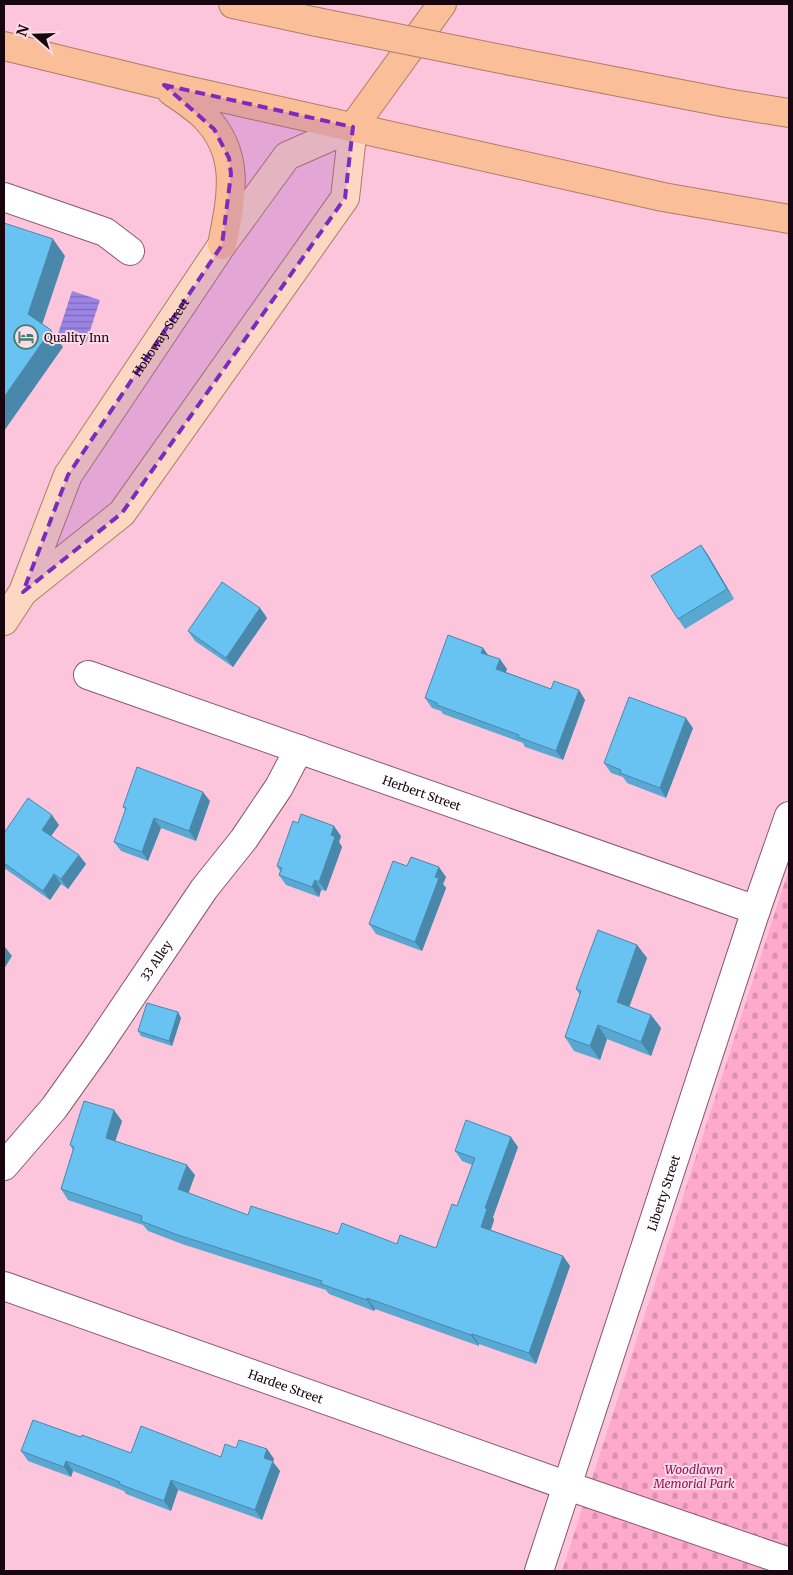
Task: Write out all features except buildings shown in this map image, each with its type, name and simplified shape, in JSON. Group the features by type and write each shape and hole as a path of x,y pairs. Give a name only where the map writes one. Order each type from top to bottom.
{"highway":[{"path":"233,4 511,62 789,113"},
{"name":"Holloway Street","path":"353,127 442,4"},
{"path":"4,46 164,85 663,197 789,219"},
{"path":"164,85 204,116 223,143 229,158 232,174 231,195 222,245"}],"main road":[{"name":"Holloway Street","path":"4,621 23,592 68,476 222,245 287,156 353,127"},
{"name":"Holloway Street","path":"23,592 122,512 345,198 353,127"}],"street":[{"path":"4,197 105,232 130,250"},
{"name":"Herbert Street","path":"88,675 756,910"},
{"name":"33 Alley","path":"4,1166 54,1108 96,1049 204,889 244,839 279,787 299,749"},
{"name":"Liberty Street","path":"539,1571 756,910 789,816"},
{"name":"Hardee Street","path":"4,1286 568,1486 789,1562"}],"highlighted area":[{"path":"164,85 353,127 345,198 122,513 23,592 68,475 222,245 231,174 229,158 214,129"}],"green space":[{"name":"Woodlawn Memorial Park","path":"789,869 789,1571 562,1571"}],"shaded area":[{"path":"72,291 100,300 86,343 58,334"}],"place":[{"name":"Quality Inn","path":"26,337"}]}
